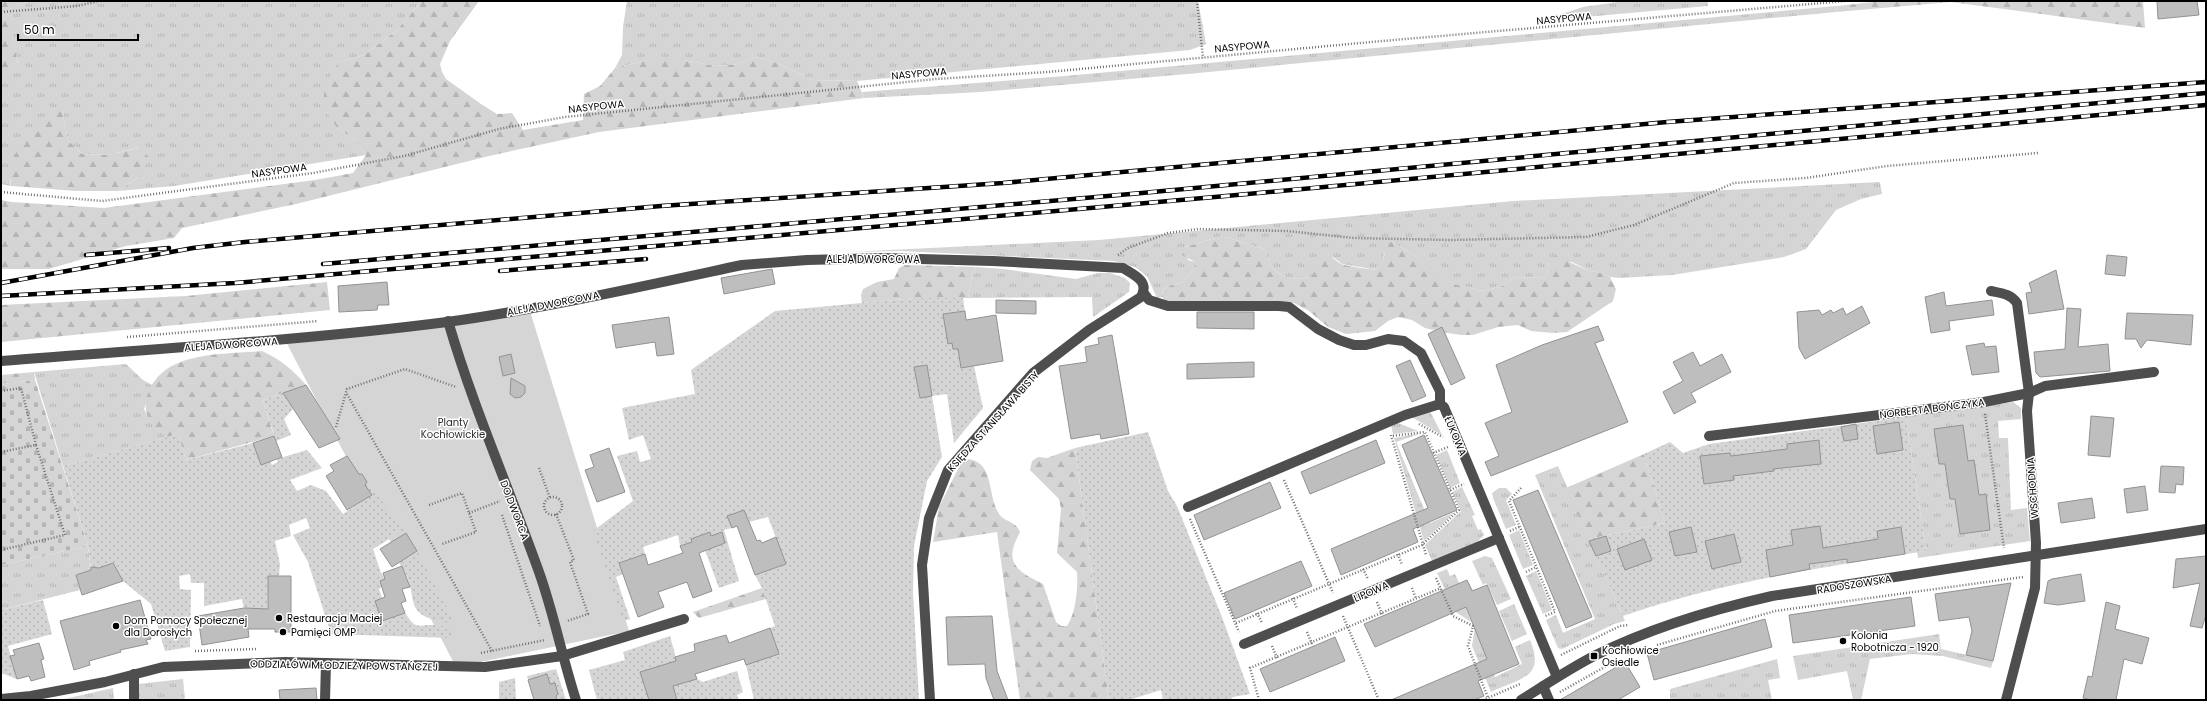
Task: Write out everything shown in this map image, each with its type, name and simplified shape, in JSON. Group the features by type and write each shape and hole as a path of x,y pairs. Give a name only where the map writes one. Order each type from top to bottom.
{"street":[{"name":"ALEJA DWORCOWA","path":"1,361 285,340 448,321 529,308 742,265 777,261 882,258 1103,266"},
{"path":"1103,266 1123,268 1140,279 1143,292 1149,300 1168,306 1289,307 1318,329 1339,340 1354,345 1366,345 1388,339 1404,341 1421,353 1440,391 1440,404 1405,415 1279,469 1189,510"},
{"name":"WSCHODNIA","path":"1991,291 2008,295 2014,298 2017,303 2029,393 2027,411 2036,556 2034,588 2006,700"},
{"name":"KSIĘDZA STANISŁAWA BISTY","path":"930,700 922,565 930,518 948,470 1033,373 1089,330 1141,297 1143,292"},
{"name":"DO DWORCA","path":"448,321 462,368 510,498 540,573 556,624 562,656 576,700"},
{"name":"NORBERTA BOŃCZYKA","path":"1709,436 1984,402 2029,393 2045,386 2154,372"},
{"name":"ŁUKOWA","path":"1440,404 1444,407 1557,677"},
{"name":"RADOSZOWSKA","path":"1521,700 1594,656 1629,640 1702,613 1737,604 1786,594 2206,529"},
{"name":"LIPOWA","path":"1244,644 1499,538"},
{"name":"ODDZIAŁÓW MŁODZIEŻY POWSTAŃCZEJ","path":"1,699 31,696 105,682 163,667 203,664 285,662 486,667 562,656 684,619"},
{"path":"325,700 326,663"},
{"path":"134,674 134,700"},
{"path":"1543,686 1549,699"}],"path":[{"path":"1,12 77,6 98,1"},
{"path":"1197,1 1203,58"},
{"name":"NASYPOWA","path":"1,192 102,201 321,172 404,156 499,129 565,117 936,79 1048,72 1845,1"},
{"path":"1103,266 1128,248 1168,233 1198,229 1287,231 1354,238 1442,240 1586,237 1634,225 1734,183 1806,178 1887,166 2038,153"},
{"path":"120,337 318,321"},
{"path":"336,427 347,394 347,389 405,369 457,388"},
{"path":"1,391 21,388 36,445 65,535 1,550"},
{"path":"347,394 492,651"},
{"path":"1984,402 2004,548"},
{"path":"1405,415 1439,435"},
{"path":"1236,623 1424,543 1459,510 1423,432 1391,436"},
{"path":"1,452 36,445"},
{"path":"1434,453 1448,447"},
{"path":"539,468 550,498"},
{"path":"1279,469 1378,698"},
{"path":"1450,490 1464,484"},
{"path":"1521,488 1509,501 1555,612 1545,616"},
{"path":"429,505 462,493 476,532 442,544"},
{"path":"473,654 546,641 495,495"},
{"path":"469,513 510,498"},
{"path":"550,498 558,498 562,503 561,511 556,514 548,513 544,508 545,502 550,498"},
{"path":"1189,510 1189,517 1227,608 1236,623 1244,644"},
{"path":"556,514 574,560 570,562 588,614 556,624"},
{"path":"1510,531 1519,527"},
{"path":"1526,572 1536,567"},
{"path":"1654,646 1775,611 2035,575"},
{"path":"1258,700 1250,668 1441,588"},
{"path":"1549,699 1616,661"},
{"path":"1483,700 1522,683"}],"green space":[{"path":"1,1 32,1 19,4 8,13 18,64 1,82"},
{"path":"32,1 422,1 396,31 364,55 339,62 338,129 355,139 366,155 174,186 118,191 139,177 138,148 108,155 82,154 68,140 62,110 10,180 11,186 1,184 1,82 18,63 7,13 19,4"},
{"path":"422,1 479,1 450,41 440,64 442,72 446,79 497,114 512,113 523,130 583,120 584,94 600,86 615,68 648,60 683,60 716,66 737,64 756,57 777,63 813,80 857,81 864,98 599,132 489,156 296,204 182,228 174,238 126,246 49,269 1,269 1,200 104,208 315,180 353,173 366,155 355,139 338,129 324,108 324,87 339,62 364,55 396,31"},
{"path":"627,1 1198,1 1206,44 1190,50 857,81 813,80 777,63 756,57 737,64 716,66 683,60 648,60 615,68 622,55 623,27"},
{"path":"1624,1 1708,1 1708,6 1540,21 1583,7"},
{"path":"1882,1 2143,1 2145,28 1951,2 1836,12 1837,6"},
{"path":"1837,6 1836,12 1187,74 981,92 864,98 862,92 1065,76"},
{"path":"62,110 68,140 82,154 108,155 139,148 150,158 139,177 118,191 76,191 11,186 13,160 17,150 32,131"},
{"path":"1880,182 1882,194 1861,199 1836,210 1806,249 1784,257 1672,275 1620,278 1610,277 1598,272 1589,271 1572,262 1549,261 1547,275 1541,278 1515,277 1503,286 1482,291 1454,284 1432,273 1414,255 1392,242 1384,254 1382,265 1377,270 1342,264 1333,257 1314,267 1314,274 1310,276 1305,278 1289,278 1280,274 1274,269 1270,264 1264,249 1222,236 1185,247 1188,260 1195,262 1194,269 1182,283 1174,284 1163,289 1162,297 1157,298 1147,276 1135,267 1114,261 900,251 848,252 1099,240 1513,201"},
{"path":"1222,236 1264,249 1270,264 1274,269 1280,274 1289,278 1305,278 1314,274 1314,267 1318,258 1323,256 1330,257 1344,265 1377,270 1383,261 1388,243 1392,242 1414,255 1433,273 1454,284 1482,291 1503,286 1515,277 1541,278 1547,275 1549,261 1556,256 1589,271 1598,272 1610,277 1616,289 1613,301 1567,332 1553,333 1531,331 1518,325 1498,327 1473,335 1461,335 1425,328 1412,320 1398,317 1388,321 1375,331 1346,334 1328,327 1309,311 1294,303 1167,302 1162,297 1163,289 1174,284 1182,283 1194,269 1195,262 1182,255 1185,247"},
{"path":"905,265 976,267 972,275 968,298 916,298 862,303 861,295 863,289 877,282 894,279 899,268"},
{"path":"976,267 1003,269 1076,279 1098,273 1110,273 1125,278 1130,283 1129,292 1093,317 1092,297 968,298 972,275"},
{"path":"327,282 330,310 1,342 1,305 186,296"},
{"path":"916,298 963,298 965,311 943,315 948,343 952,343 953,349 958,349 961,368 974,366 983,408 954,443 947,394 932,396 942,457 927,481 914,546 913,593 919,700 754,700 746,665 779,654 770,628 775,626 762,588 755,575 786,564 768,517 749,522 744,510 728,516 732,528 724,530 739,581 719,588 705,550 715,546 710,533 691,539 692,542 680,546 678,535 643,547 645,554 620,563 623,574 616,577 630,619 623,621 593,531 633,501 617,456 637,451 640,462 651,459 643,435 629,440 622,408 695,394 691,370 775,311","holes":["927,365 932,396 920,398 914,367"]},
{"name":"Planty Kochłowickie","path":"529,308 629,631 456,667 285,340"},
{"path":"262,351 286,365 306,385 263,400 274,436 186,460 178,434 168,437 151,422 148,417 146,412 146,401 152,384 163,372 176,364 192,358 228,353"},
{"path":"126,364 143,380 152,385 144,409 154,425 168,437 63,466 34,372"},
{"path":"34,372 35,380 1,384 1,375"},
{"path":"35,380 88,546 1,565 1,384"},
{"path":"283,393 293,409 284,419 291,435 276,441 263,400"},
{"path":"2013,402 2021,408 2021,419 1998,421 1999,438 2008,438 2011,510 2027,508 2030,541 1918,558 1917,552 1926,551 1906,417"},
{"path":"1430,411 1442,435 1410,416"},
{"path":"1906,417 1926,551 1849,563 1735,585 1660,604 1623,616 1589,539 1665,523 1644,454 1670,442 1683,453 1709,444"},
{"path":"1398,423 1418,431 1393,434 1391,425"},
{"path":"1148,432 1168,491 1177,506 1222,617 1250,694 1233,697 1230,700 1163,700 1161,690 1129,700 1109,700 1075,448"},
{"path":"1422,433 1396,442 1430,523 1455,512 1424,541 1394,438"},
{"path":"178,434 186,460 253,443 261,465 270,461 272,465 278,462 277,459 307,450 322,468 290,480 297,491 311,485 326,491 343,514 371,495 365,485 367,482 404,530 373,549 381,573 385,579 380,581 382,587 379,589 382,598 376,601 382,620 405,613 414,624 419,626 435,625 452,627 451,638 331,634 308,562 293,535 310,528 306,518 289,525 291,536 275,541 280,564 279,576 268,576 267,627 248,629 242,599 204,606 204,583 191,583 190,574 179,576 180,589 191,590 190,647 165,651 151,604 123,581 113,563 99,568 91,567 88,546 63,466"},
{"path":"1075,448 1109,700 1020,700 997,532 933,542 939,507 962,461 966,459 975,461 982,465 989,480 995,507 1001,517 1016,526 1020,532 1013,549 1012,556 1014,562 1026,575 1043,584 1056,622 1061,626 1067,626 1076,600 1077,572 1057,553 1061,509 1059,499 1030,470 1032,461 1038,457 1047,458"},
{"path":"1447,450 1460,483 1450,488 1436,455"},
{"path":"1644,454 1665,523 1589,539 1566,488"},
{"path":"1558,466 1625,621 1614,624 1562,649 1558,648 1546,620 1556,615 1563,633 1595,619 1535,475"},
{"path":"1462,487 1475,515 1472,516 1478,530 1481,529 1484,535 1477,542 1432,561 1425,545 1461,511 1452,492"},
{"path":"1499,488 1506,488 1512,494 1506,500 1516,525 1506,529 1492,493"},
{"path":"1519,530 1533,565 1523,569 1509,535"},
{"path":"88,546 91,570 76,575 80,590 1,610 1,565"},
{"path":"417,551 453,619 453,623 435,620 424,616 417,610 410,585 399,563"},
{"path":"1485,556 1492,558 1511,599 1497,605 1486,583 1483,585 1472,561"},
{"path":"1447,569 1450,576 1455,574 1460,585 1468,582 1473,590 1461,595 1471,622 1456,612 1437,573"},
{"path":"1536,571 1552,610 1543,614 1526,576"},
{"path":"762,588 766,599 699,618 693,612"},
{"path":"43,600 52,634 8,646 17,679 1,673 1,610"},
{"path":"1514,604 1527,634 1512,641 1499,611"},
{"path":"1475,627 1495,677 1522,664 1515,647 1530,640 1535,662 1532,669 1527,675 1520,679 1491,692 1472,646"},
{"path":"1939,634 1941,649 1993,661 1991,668 1943,656 1912,654 1870,659 1861,700 1853,700 1847,671 1798,680 1793,656"},
{"path":"670,636 683,683 697,679 703,682 737,671 743,692 737,695 739,700 597,700 589,670 625,660 623,652"},
{"path":"1777,659 1780,678 1768,680 1772,700 1670,700 1670,689"},
{"path":"556,669 566,700 557,700 556,696 558,694 555,683 550,684 547,674 528,680 527,676"},
{"path":"515,678 516,700 499,700 499,682"},
{"path":"183,679 185,700 138,700 138,684"},
{"path":"113,688 114,700 60,700"}],"building":[{"path":"2157,1 2197,1 2199,15 2158,19"},
{"path":"2107,255 2127,257 2125,276 2105,274"},
{"path":"772,269 775,284 724,294 721,278"},
{"path":"2056,270 2064,309 2029,314 2026,293 2032,292 2029,283"},
{"path":"387,282 389,305 378,305 377,310 339,312 338,286"},
{"path":"1944,292 1946,306 1992,300 1994,315 1949,321 1950,330 1931,333 1925,297"},
{"path":"996,300 1036,301 1036,314 996,313"},
{"path":"1862,306 1870,323 1805,359 1799,348 1797,312 1819,310 1822,315 1831,310 1833,313 1843,308 1846,315"},
{"path":"2067,308 2081,309 2078,347 2108,344 2110,371 2040,377 2036,373 2034,352 2065,349"},
{"path":"965,311 966,320 996,315 1003,361 961,368 958,349 953,349 952,343 948,344 943,314"},
{"path":"1197,312 1254,312 1254,329 1197,328"},
{"path":"2127,313 2193,315 2191,345 2147,340 2141,348 2136,339 2125,339"},
{"path":"669,317 674,354 657,356 655,342 616,348 612,325"},
{"path":"1598,326 1604,340 1595,343 1628,422 1491,476 1485,462 1499,456 1485,423 1512,412 1496,365 1542,345"},
{"path":"1442,327 1465,378 1451,385 1428,334"},
{"path":"1112,335 1129,434 1101,439 1100,434 1071,439 1059,366 1087,362 1085,347 1099,344 1098,338"},
{"path":"1984,343 1985,347 1996,346 1999,372 1972,375 1966,346"},
{"path":"1693,352 1700,366 1722,354 1731,372 1691,393 1696,402 1674,414 1663,392 1683,381 1673,362"},
{"path":"511,354 515,373 503,376 499,357"},
{"path":"1410,360 1426,396 1412,402 1396,366"},
{"path":"1254,362 1254,377 1187,379 1187,364"},
{"path":"927,365 932,396 920,398 914,367"},
{"path":"511,378 525,386 525,393 521,397 515,398 510,394"},
{"path":"306,385 340,439 319,448 283,393"},
{"path":"2091,416 2114,418 2110,457 2088,455"},
{"path":"1899,422 1903,450 1877,454 1873,426"},
{"path":"1856,424 1858,439 1844,441 1841,427"},
{"path":"1963,425 1968,461 1974,460 1979,495 1986,494 1990,530 1960,534 1955,499 1950,499 1945,464 1939,464 1934,429"},
{"path":"1424,435 1457,510 1413,529 1418,542 1341,575 1331,549 1428,508 1402,445"},
{"path":"274,436 282,457 261,465 253,443"},
{"path":"1376,440 1385,463 1310,494 1301,472"},
{"path":"1819,440 1821,464 1773,469 1774,471 1733,476 1734,480 1704,484 1700,456 1730,453 1731,456 1787,449 1787,444"},
{"path":"609,448 625,492 597,502 585,470 594,467 590,455"},
{"path":"347,456 359,474 362,474 367,482 365,485 372,495 347,510 326,476 334,471 330,465"},
{"path":"2161,466 2184,467 2183,485 2176,484 2175,493 2159,492"},
{"path":"1270,482 1281,508 1204,540 1194,515"},
{"path":"2145,486 2148,510 2127,513 2124,489"},
{"path":"1538,490 1592,617 1566,628 1513,500"},
{"path":"2092,498 2095,518 2061,523 2058,503"},
{"path":"744,510 757,541 760,540 762,543 776,537 786,564 755,575 737,526 732,528 727,516"},
{"path":"1820,526 1823,548 1878,539 1877,531 1901,527 1905,554 1847,563 1847,559 1809,564 1810,569 1770,577 1766,550 1793,545 1791,530"},
{"path":"1691,527 1697,552 1675,556 1669,532"},
{"path":"710,532 711,536 722,532 725,543 699,553 712,591 693,598 687,582 658,592 664,607 638,617 619,563 645,554 648,565 683,553 680,546 692,542 691,539"},
{"path":"406,533 417,551 392,567 380,549"},
{"path":"1734,534 1741,562 1712,569 1705,541"},
{"path":"1606,536 1611,551 1596,556 1589,541"},
{"path":"1644,539 1652,560 1625,570 1617,549"},
{"path":"2206,556 2206,615 2202,628 2190,626 2200,583 2173,588 2176,559"},
{"path":"1301,561 1312,586 1235,619 1224,593"},
{"path":"113,563 123,581 82,595 76,575 91,570 91,567 99,568"},
{"path":"402,566 410,587 402,589 406,601 401,603 405,613 382,621 375,601 385,597 380,581 385,579 383,573"},
{"path":"2081,574 2085,601 2058,605 2044,603 2048,581"},
{"path":"268,576 291,576 291,632 275,632 275,629 248,629 249,637 202,645 198,616 244,608 268,609"},
{"path":"1467,580 1472,591 1487,585 1519,664 1478,681 1484,696 1474,700 1391,700 1487,659 1466,607 1375,647 1364,624"},
{"path":"2011,583 1993,661 1966,655 1972,631 1969,617 1939,621 1935,594"},
{"path":"1911,597 1915,626 1793,643 1789,615"},
{"path":"140,600 151,639 146,640 148,644 120,650 121,652 89,661 90,665 74,670 60,621"},
{"path":"2106,602 2120,606 2115,629 2149,638 2142,664 2124,659 2116,700 2091,700 2083,698 2088,676 2092,677"},
{"path":"992,616 997,671 1008,700 994,700 986,678 985,664 948,665 946,617"},
{"path":"1765,619 1772,647 1654,680 1647,653"},
{"path":"770,628 779,654 746,665 744,659 695,674 697,679 673,686 677,700 649,700 640,672 676,661 675,657 695,651 694,644 726,635 729,643"},
{"path":"1335,637 1345,661 1270,692 1260,669"},
{"path":"39,643 44,659 41,660 45,677 31,681 29,676 17,679 10,656 15,655 13,650"},
{"path":"1625,662 1640,687 1618,700 1560,700"},
{"path":"547,674 550,684 555,683 558,694 556,696 557,700 534,700 528,680"},
{"path":"316,688 317,700 280,700 279,690"}],"railway":[{"path":"1,283 193,248 245,242 661,206 1003,183 1667,122 2206,82"},
{"path":"323,264 1142,193 2206,93"},
{"path":"1,296 235,283 1226,196 2206,105"},
{"path":"86,255 169,248"},
{"path":"500,271 646,259"}],"place":[{"name":"Restauracja Maciej","path":"279,618"},
{"name":"Dom Pomocy Społecznej dla Dorosłych","path":"116,626"},
{"name":"Pamięci OMP","path":"283,632"},
{"name":"Kolonia Robotnicza - 1920","path":"1843,641"},
{"name":"Kochłowice Osiedle","path":"1594,656"}]}
